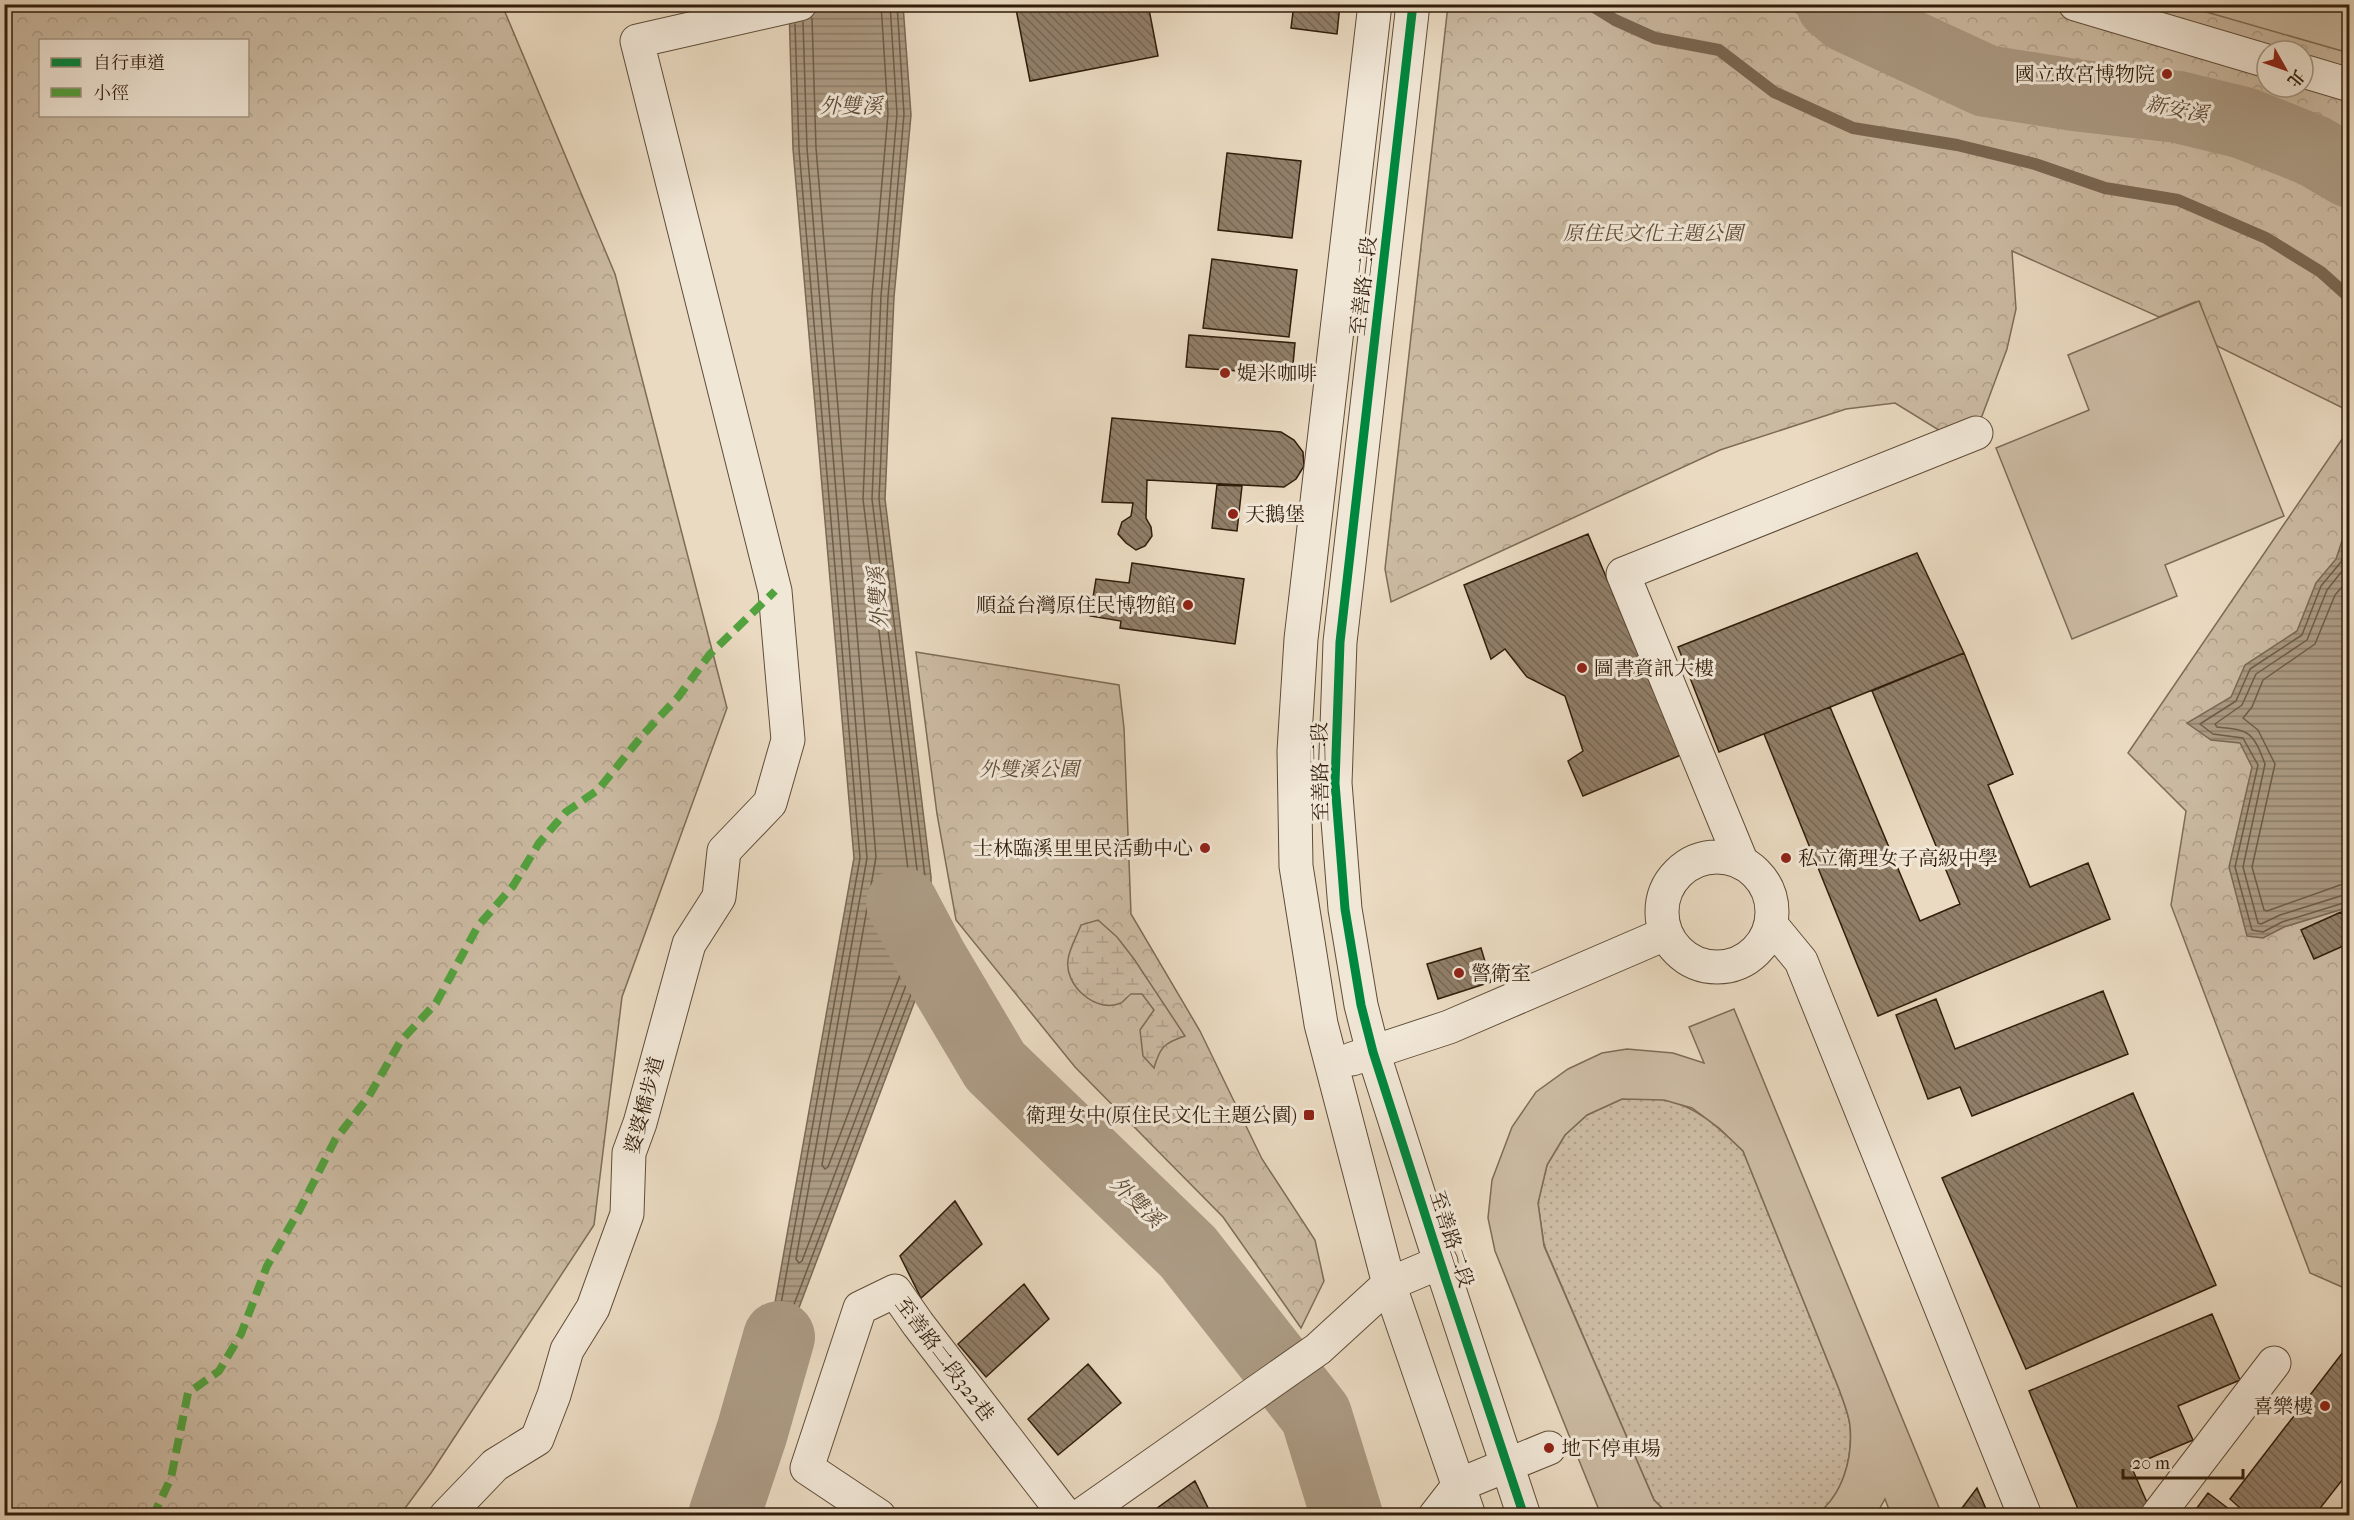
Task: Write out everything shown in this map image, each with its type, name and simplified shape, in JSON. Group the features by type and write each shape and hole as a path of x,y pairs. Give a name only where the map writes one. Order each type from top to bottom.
{"street":[{"name":"婆婆橋步道","path":"446,1515 495,1465 537,1439 554,1395 567,1350 593,1308 627,1214 629,1153 640,1124 689,944 719,897 724,851 770,803 788,740 775,591 636,41 800,4"},
{"name":"至善路二段","path":"1375,4 1301,639 1294,751 1296,866 1321,1024 1389,1284 1469,1515"},
{"name":"至善路二段","path":"1413,4 1340,642 1335,783 1345,909 1361,1005 1441,1262 1524,1515"},
{"path":"2075,4 2255,57"},
{"path":"2315,75 2349,85"},
{"path":"1742,862 1623,574 1976,433"},
{"path":"1773,927 1753,955 1737,964 1719,968 1702,965 1686,957 1665,934 1662,911 1666,893 1675,877 1689,865 1707,858 1724,857 1742,862 1757,874 1767,888 1772,906 1773,927 1802,961 2025,1515"},
{"path":"1332,1065 1449,1027 1665,934"},
{"path":"1080,1515 1318,1349 1389,1284 1441,1262"},
{"name":"至善路二段322巷","path":"879,1515 807,1468 860,1308 895,1292 1066,1515"},
{"path":"2157,1515 2274,1363"},
{"path":"1435,1515 1459,1485 1549,1448"}],"green space":[{"path":"5,4 502,5 615,274 727,708 622,997 594,1225 431,1473 400,1515 5,1515"},
{"name":"原住民文化主題公園","path":"1448,5 1785,5 1893,74 2081,118 2227,146 2349,197 2349,411 2213,344 2195,302 2159,317 2012,251 2016,309 2007,349 1982,416 1962,434 1942,432 1895,403 1846,409 1720,450 1391,602 1385,569"},
{"name":"國立故宮博物院","path":"1864,5 2349,5 2349,165 2210,113 2019,61"},
{"path":"2182,5 2349,5 2349,53 2315,43 2315,39 2300,39"},
{"path":"2199,301 2284,516 2165,565 2177,596 2072,639 1996,448 2089,410 2068,355"},
{"path":"2349,429 2349,1290 2310,1273 2171,905 2186,811 2128,753"},
{"name":"外雙溪公園","path":"916,652 1119,685 1124,728 1131,914 1200,1031 1262,1159 1315,1240 1324,1281 1301,1328 1223,1217 1075,1067 956,920 937,814"},
{"path":"1098,920 1117,937 1134,959 1185,1036 1164,1047 1158,1055 1154,1068 1143,1056 1140,1030 1154,1010 1142,994 1131,994 1121,1003 1102,1004 1084,995 1071,979 1068,960 1081,925"},
{"path":"1734,1009 1942,1515 1891,1515 1885,1499 1876,1515 1816,1515 1833,1497 1844,1475 1850,1451 1849,1421 1839,1389 1743,1151 1719,1128 1692,1108 1664,1100 1622,1099 1587,1115 1565,1135 1547,1165 1538,1203 1544,1246 1654,1500 1669,1515 1601,1515 1495,1251 1488,1218 1492,1180 1512,1127 1536,1092 1568,1069 1602,1053 1627,1049 1673,1053 1704,1063 1689,1027"},
{"path":"1622,1099 1665,1100 1687,1107 1717,1127 1743,1151 1839,1389 1849,1421 1850,1451 1844,1475 1833,1498 1816,1516 1669,1515 1654,1500 1544,1245 1538,1203 1547,1165 1565,1135 1587,1115"}],"water":[{"name":"外雙溪","path":"789,5 903,5 911,115 894,297 885,499 931,877 931,958 752,1432 854,858 793,149"},
{"path":"2349,520 2349,904 2346,908 2284,927 2263,938 2247,936 2229,867 2252,767 2240,743 2211,740 2187,723 2231,697 2245,665 2297,631 2316,583 2336,559"}],"building":[{"path":"1040,4 1148,4 1158,56 1030,81 1016,9"},
{"path":"1294,4 1340,4 1337,34 1291,28"},
{"path":"1227,153 1301,161 1292,238 1218,230"},
{"path":"1212,259 1297,270 1289,337 1203,328"},
{"path":"1189,335 1295,343 1292,375 1186,367"},
{"path":"1112,418 1281,432 1294,440 1303,452 1304,466 1296,479 1284,487 1147,480 1146,518 1151,527 1152,536 1145,546 1136,550 1118,534 1122,522 1131,516 1133,503 1102,502"},
{"path":"1217,485 1242,486 1237,531 1212,528"},
{"name":"圖書資訊大樓","path":"1588,534 1681,755 1583,796 1568,761 1583,751 1565,696 1527,677 1505,649 1491,659 1464,585"},
{"path":"1917,553 1964,653 1719,752 1678,647"},
{"path":"1132,563 1244,579 1235,644 1120,628 1121,621 1090,616 1096,579 1129,583"},
{"path":"1964,653 2013,774 1988,785 2030,887 2088,863 2110,919 1878,1016 1764,734 1830,707 1920,921 1960,904 1872,691"},
{"path":"2341,912 2350,930 2350,943 2314,959 2301,930"},
{"name":"警衛室","path":"1481,948 1491,982 1438,999 1427,964"},
{"path":"2103,991 2128,1054 1972,1116 1960,1087 1928,1099 1896,1015 1936,999 1955,1049"},
{"path":"2133,1093 2216,1285 2026,1369 1942,1178"},
{"path":"955,1201 982,1244 921,1298 900,1256"},
{"path":"1024,1284 1049,1319 986,1377 958,1344"},
{"path":"2212,1314 2240,1380 2178,1406 2193,1440 2131,1466 2149,1507 2129,1516 2081,1516 2029,1391"},
{"name":"喜樂樓","path":"2350,1343 2350,1470 2314,1516 2249,1516 2230,1499"},
{"path":"1088,1364 1121,1403 1058,1455 1028,1419"},
{"path":"1195,1481 1212,1516 1146,1516"},
{"path":"1977,1488 1989,1516 1956,1516"},
{"path":"2208,1493 2238,1516 2191,1516"}],"waterway":[{"path":"1589,4 1615,20 1655,38 1719,50 1774,92 1853,128 1957,145 2035,164 2105,188 2178,200 2266,238 2321,272 2350,298"},
{"name":"新安溪","path":"1832,4 1846,16 1986,81 2074,95 2178,107 2244,123 2314,151 2350,172"},
{"name":"外雙溪","path":"902,903 931,958 995,1066 1188,1252 1316,1415 1347,1516"},
{"name":"外雙溪","path":"724,1516 752,1432 779,1337"}],"marked path":[{"path":"151,1516 171,1478 188,1393 219,1371 241,1334 267,1266 300,1209 335,1140 369,1096 400,1042 436,1003 478,926 513,886 539,843 566,812 598,790 641,737 679,696 710,654 775,591"}],"cycle path":[{"path":"1413,4 1340,642 1335,783 1345,909 1361,1005 1373,1052 1524,1516"}],"place":[{"name":"國立故宮博物院","path":"2167,74"},
{"name":"媞米咖啡","path":"1225,373"},
{"name":"天鵝堡","path":"1233,514"},
{"name":"順益台灣原住民博物館","path":"1188,605"},
{"name":"圖書資訊大樓","path":"1582,668"},
{"name":"士林臨溪里里民活動中心","path":"1205,848"},
{"name":"私立衛理女子高級中學","path":"1786,858"},
{"name":"警衛室","path":"1459,973"},
{"name":"衛理女中(原住民文化主題公園)","path":"1309,1115"},
{"name":"喜樂樓","path":"2325,1406"},
{"name":"地下停車場","path":"1549,1448"}]}
